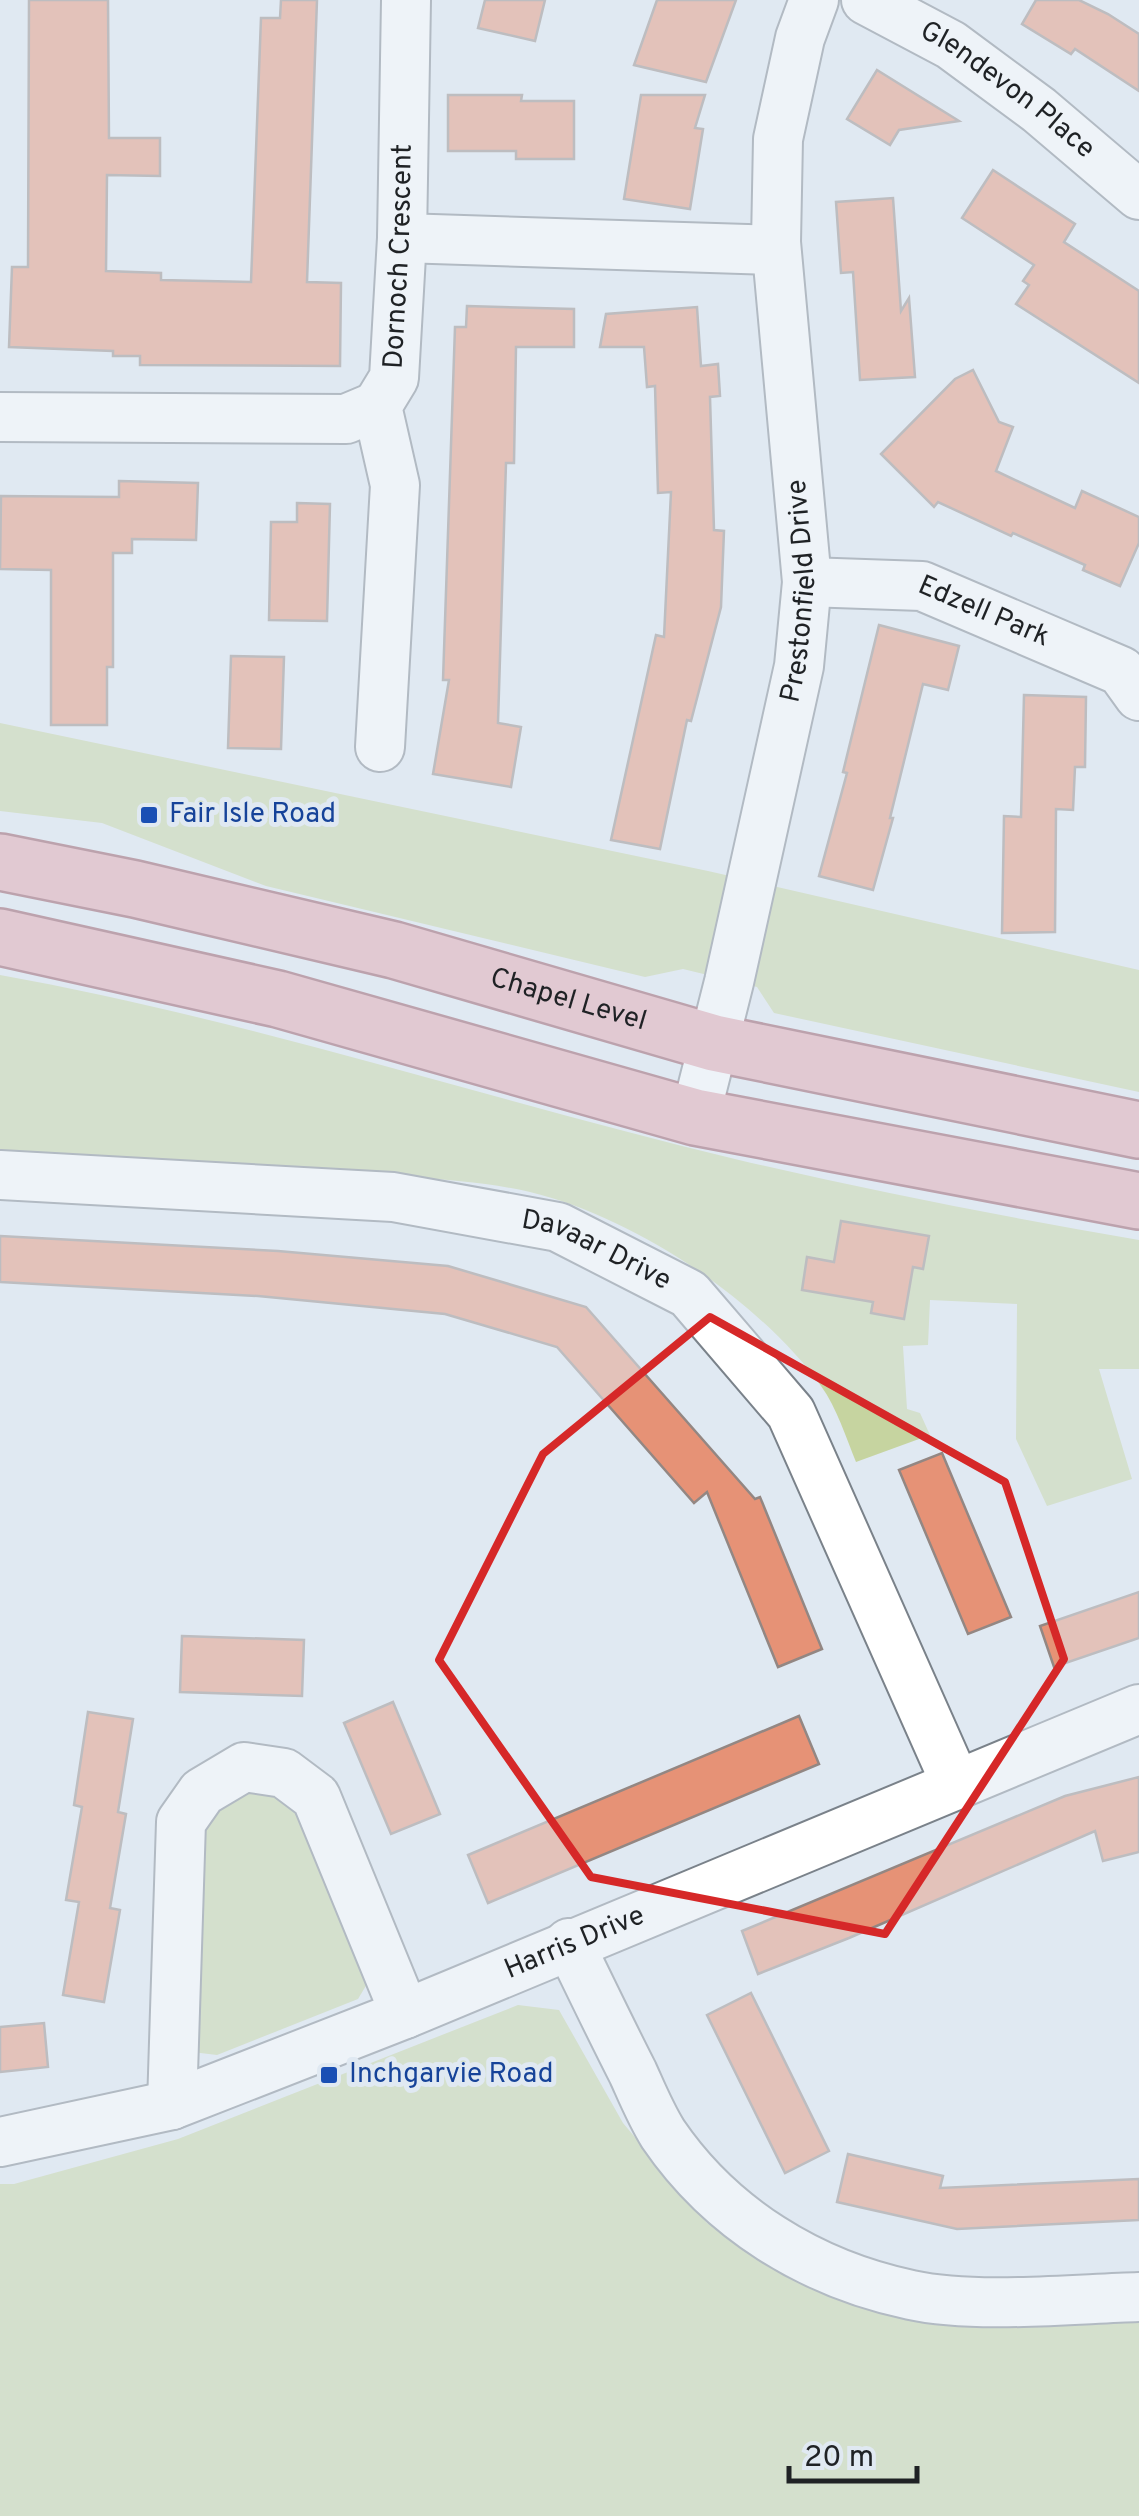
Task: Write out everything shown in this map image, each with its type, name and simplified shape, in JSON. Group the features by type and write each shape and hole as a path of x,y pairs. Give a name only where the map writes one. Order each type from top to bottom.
{"main road":[{"name":"Chapel Level","path":"0,862 135,889 394,950 714,1043 1139,1130"},
{"path":"0,938 278,999 695,1117 1139,1201"}],"street":[{"name":"Dornoch Crescent","path":"380,747 395,485 378,406 394,378 402,238 406,0"},
{"name":"Prestonfield Drive","path":"695,1117 799,666 808,582 776,250 778,139 800,38 814,0"},
{"name":"Glendevon Place","path":"866,0 951,46 1039,110 1139,195"},
{"path":"402,238 776,250"},
{"path":"0,416 346,419 378,406"},
{"name":"Edzell Park","path":"808,582 922,586 1121,671 1139,696"},
{"name":"Davaar Drive","path":"0,1175 393,1197 558,1227 689,1294 791,1412 956,1784"},
{"name":"Harris Drive","path":"0,2142 172,2105 405,2014 1139,1709"},
{"path":"172,2105 181,1822 202,1792 244,1767 284,1773 316,1797 405,2014"},
{"path":"569,1943 661,2130 689,2169 728,2207 783,2247 834,2273 914,2296 976,2300 1139,2297"}],"highlighted area":[{"path":"710,1317 1005,1482 1064,1659 885,1934 591,1877 439,1660 543,1454"}],"green space":[{"path":"0,723 708,871 1139,970 1139,1092 774,1013 757,987 683,969 645,977 266,886 102,823 0,811"},
{"path":"0,975 94,993 279,1038 739,1160 938,1203 1139,1240 1139,1369 1099,1369 1132,1479 1047,1506 1016,1439 1017,1304 930,1300 928,1345 903,1346 907,1409 920,1413 930,1435 856,1462 827,1395 764,1323 691,1266 611,1221 570,1204 530,1192 448,1180 0,1159"},
{"path":"272,1790 302,1814 370,1979 358,1999 217,2055 192,2052 202,1836 209,1819 234,1793"},
{"path":"518,2005 559,2010 623,2123 707,2223 808,2284 1139,2311 1139,2516 0,2516 0,2184 14,2184 178,2139"}],"building":[{"path":"29,0 108,0 109,138 160,138 160,176 107,175 106,271 161,273 161,280 251,282 261,18 280,18 281,0 317,0 307,282 341,283 340,366 140,365 140,356 113,356 113,351 9,347 12,267 28,267"},
{"path":"485,0 545,0 535,41 478,28"},
{"path":"657,0 736,0 706,82 634,65"},
{"path":"1036,0 1079,0 1139,34 1139,91 1075,49 1071,54 1022,24"},
{"path":"877,70 959,121 899,130 890,145 847,119"},
{"path":"448,95 522,95 521,101 574,101 574,159 516,159 516,151 448,151"},
{"path":"641,95 705,95 695,128 703,129 690,209 624,199"},
{"path":"993,170 1075,224 1064,242 1139,291 1139,383 1016,304 1029,285 1023,281 1034,265 962,218"},
{"path":"893,198 901,311 909,298 915,377 860,380 853,272 841,273 836,202"},
{"path":"467,306 574,309 574,347 516,347 514,463 506,463 498,723 521,727 511,787 433,774 449,680 443,680 455,327 466,327"},
{"path":"697,307 701,366 718,364 720,396 710,397 714,530 724,531 721,607 691,721 687,720 660,849 611,840 656,635 664,637 671,492 658,493 655,386 647,387 644,347 600,347 606,314"},
{"path":"973,370 999,422 1013,427 996,471 1075,508 1082,491 1139,517 1139,543 1120,586 1083,570 1085,565 1013,533 1011,536 938,502 934,507 881,454 955,379"},
{"path":"119,481 198,483 196,540 132,539 132,553 113,553 113,667 107,667 107,725 51,725 51,570 0,569 1,496 119,497"},
{"path":"297,503 330,504 327,621 269,620 271,522 297,522"},
{"path":"879,625 959,646 948,690 923,684 873,890 819,876 847,773 843,772"},
{"path":"231,656 284,657 281,749 228,748"},
{"path":"1024,695 1086,697 1085,767 1075,767 1073,810 1056,809 1055,932 1002,933 1004,816 1021,817"},
{"path":"841,1221 929,1236 923,1269 913,1267 904,1319 871,1313 873,1302 802,1290 807,1257 834,1262"},
{"path":"0,1236 278,1251 448,1266 586,1307 755,1499 760,1497 822,1649 778,1667 707,1492 694,1503 557,1347 445,1314 258,1296 0,1282"},
{"path":"942,1453 1011,1617 968,1634 899,1470"},
{"path":"1139,1592 1139,1638 1054,1667 1040,1626"},
{"path":"182,1636 304,1640 302,1696 180,1692"},
{"path":"393,1702 440,1814 391,1834 344,1723"},
{"path":"88,1712 133,1719 118,1812 126,1814 110,1908 120,1910 104,2002 63,1995 79,1902 66,1900 82,1807 74,1805"},
{"path":"799,1716 819,1764 488,1903 468,1855"},
{"path":"1139,1777 1139,1852 1103,1861 1095,1831 758,1974 742,1931 1065,1796"},
{"path":"751,1993 829,2151 785,2173 707,2015"},
{"path":"44,2023 48,2067 0,2072 0,2027"},
{"path":"848,2154 943,2176 940,2188 1139,2179 1139,2220 957,2229 837,2202"}],"place":[{"name":"Fair Isle Road","path":"149,815"},
{"name":"Inchgarvie Road","path":"329,2075"}]}
